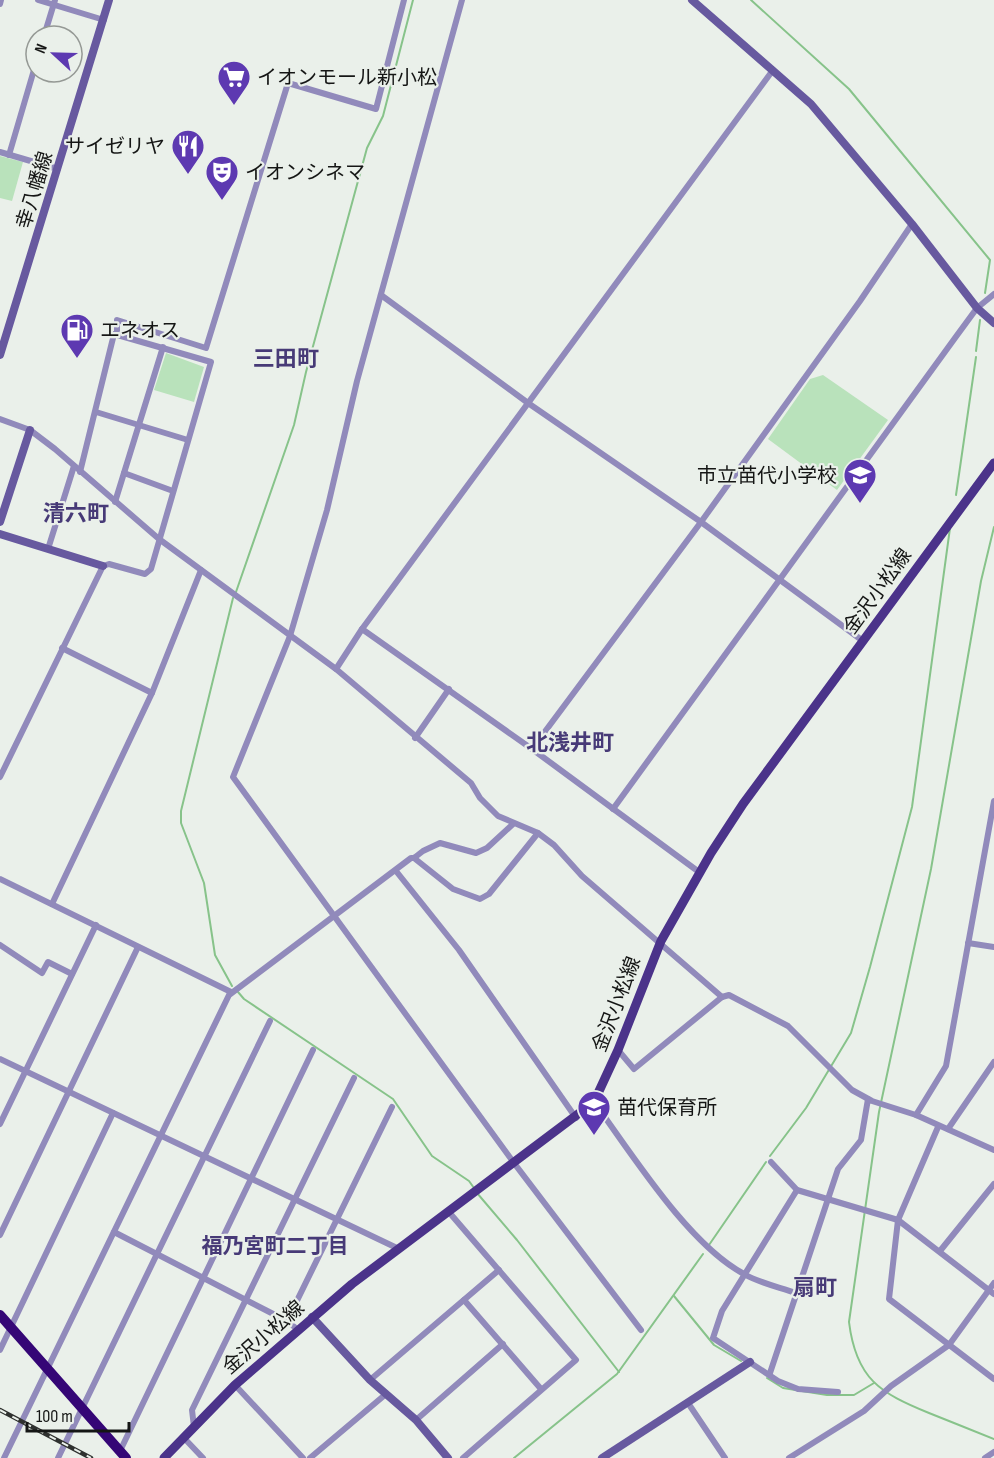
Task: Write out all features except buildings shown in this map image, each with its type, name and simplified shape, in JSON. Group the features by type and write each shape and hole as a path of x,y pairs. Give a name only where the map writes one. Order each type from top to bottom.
{"highway":[{"path":"0,1315 123,1455"}],"main road":[{"name":"金沢小松線","path":"164,1458 235,1385 297,1329 397,1248 576,1118 594,1102 618,1050 661,941 699,873 743,804 994,463"}],"street":[{"path":"0,4 1,0"},
{"path":"38,0 54,2 104,20"},
{"name":"幸八幡線","path":"0,355 110,0"},
{"path":"117,335 117,320 207,348 288,83 376,109 404,0"},
{"path":"462,0 381,295 327,510 290,636 233,777 514,1163 641,1330"},
{"path":"692,0 811,104 912,224 977,308 994,323"},
{"path":"48,24 54,2"},
{"path":"336,669 362,629 773,70"},
{"path":"9,155 30,84"},
{"path":"0,152 58,169"},
{"path":"532,749 860,301 912,224"},
{"path":"613,809 977,308 994,294"},
{"path":"381,295 528,403 700,522 862,641"},
{"path":"0,534 103,566 109,564 145,574 151,569 211,362 114,334 80,472"},
{"path":"115,502 162,347"},
{"path":"96,412 188,440"},
{"path":"0,419 30,430 159,539 336,669 471,783 480,798 498,816 538,833 554,845 582,876 661,941 671,955 722,997"},
{"path":"0,522 26,435 30,430"},
{"path":"48,549 74,466"},
{"path":"124,473 173,491"},
{"path":"0,777 103,566"},
{"path":"52,904 152,693 201,570"},
{"path":"362,629 532,749 699,873"},
{"path":"62,648 152,693"},
{"path":"415,738 449,689"},
{"path":"916,1115 932,1094 946,1066 994,801"},
{"path":"4,1458 231,993 396,872 411,858 440,843 476,853 487,848 513,824"},
{"path":"414,858 453,889 480,899 489,894 538,833"},
{"path":"396,872 459,950 576,1118"},
{"path":"0,879 231,993"},
{"path":"0,1124 96,925"},
{"path":"968,943 994,947"},
{"path":"0,945 42,973 48,962 72,974"},
{"path":"0,1235 138,947"},
{"path":"618,1050 634,1069 722,997 729,995 788,1026 852,1090 870,1100 916,1115 938,1127 994,1150"},
{"path":"58,1458 270,1021"},
{"path":"123,1455 203,1278 313,1050"},
{"path":"0,1059 397,1248"},
{"path":"948,1130 994,1062"},
{"path":"194,1427 192,1410 354,1078"},
{"path":"770,1373 826,1200 838,1169 861,1140 870,1100"},
{"path":"594,1102 650,1180 703,1244 745,1275 796,1293"},
{"path":"287,1321 392,1107"},
{"path":"0,1350 113,1113"},
{"path":"938,1127 898,1220 889,1299 994,1379"},
{"path":"771,1162 797,1190 857,1210 898,1220 991,1292"},
{"path":"940,1251 994,1184"},
{"path":"797,1190 722,1311 712,1338 770,1373 778,1381 798,1389 838,1392"},
{"path":"448,1211 576,1360 463,1458"},
{"path":"114,1232 287,1321 297,1329"},
{"path":"370,1380 499,1270"},
{"path":"789,1458 864,1411 891,1386 949,1345 991,1292 994,1283"},
{"path":"464,1300 541,1389"},
{"path":"312,1317 370,1380 416,1420 446,1457"},
{"path":"416,1420 503,1344"},
{"path":"602,1458 750,1362"},
{"path":"235,1385 303,1458"},
{"path":"310,1458 386,1394"},
{"path":"688,1402 725,1458"},
{"path":"184,1438 202,1458"},
{"path":"985,1458 993,1452"}],"green space":[{"path":"0,156 23,162 12,201 0,198"},
{"path":"166,353 204,367 194,402 154,390"},
{"path":"823,375 888,420 837,490 768,439 810,379"}],"waterway":[{"path":"236,592 294,425 306,372 367,148 383,116 413,0"},
{"path":"751,0 849,89 990,260 985,293"},
{"path":"976,351 980,320"},
{"path":"956,495 976,357"},
{"path":"994,527 981,581 931,869 879,1112 849,1322 852,1341 864,1371 884,1390 912,1406 994,1439"},
{"path":"770,1156 806,1108 851,1033 870,967 912,807 950,528"},
{"path":"232,986 215,955 204,883 181,823 181,811 233,598"},
{"path":"238,992 244,999 393,1099 432,1156 469,1181 474,1188"},
{"path":"709,1245 766,1162"},
{"path":"477,1193 517,1240 619,1372"},
{"path":"514,1458 617,1374 703,1254"},
{"path":"674,1296 714,1345 741,1361"},
{"path":"767,1378 783,1388 827,1395 854,1395 874,1383"}],"railway":[{"path":"0,1410 91,1458"}],"place":[{"name":"イオンモール新小松","path":"234,106"},
{"name":"サイゼリヤ","path":"188,175"},
{"name":"イオンシネマ","path":"222,201"},
{"name":"エネオス","path":"77,359"},
{"name":"市立苗代小学校","path":"860,504"},
{"name":"苗代保育所","path":"594,1136"}],"district":[{"name":"三田町","path":"286,358"},
{"name":"清六町","path":"76,513"},
{"name":"北浅井町","path":"570,742"},
{"name":"福乃宮町二丁目","path":"275,1246"},
{"name":"扇町","path":"815,1287"}]}
